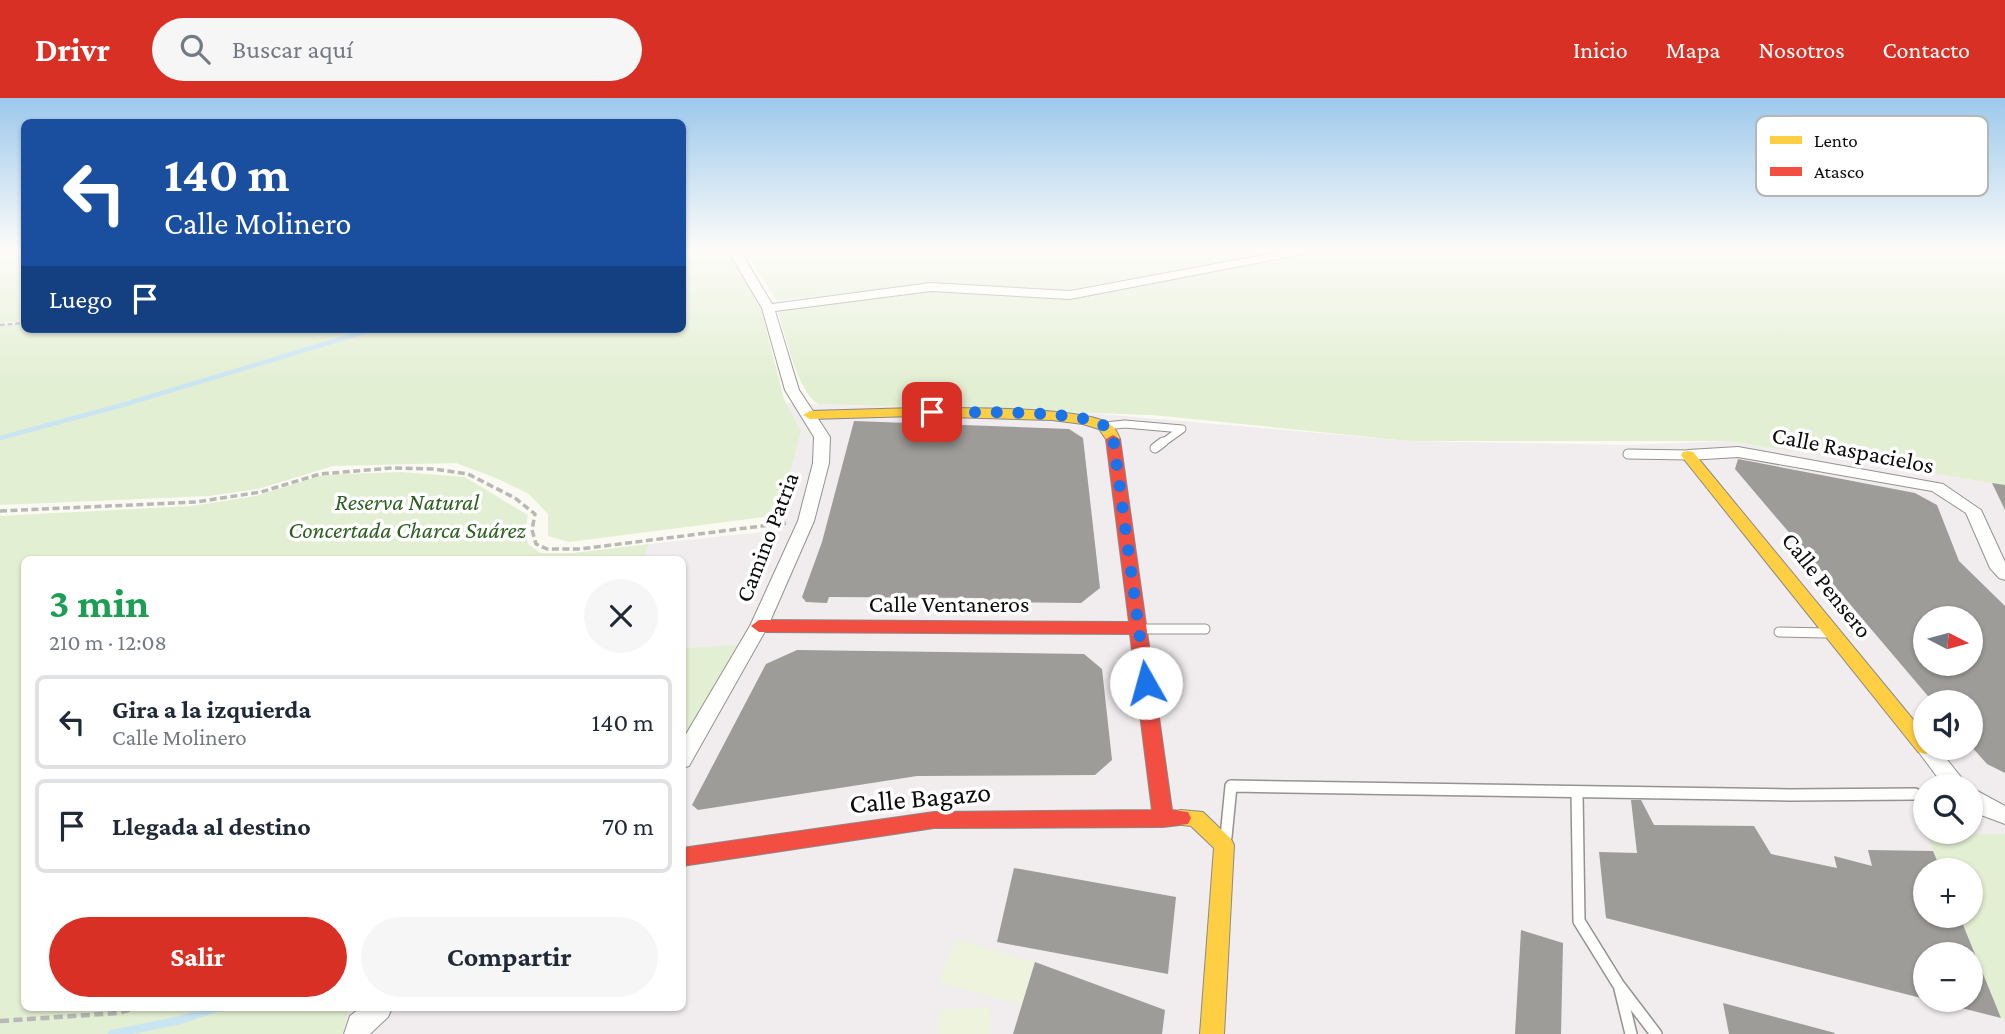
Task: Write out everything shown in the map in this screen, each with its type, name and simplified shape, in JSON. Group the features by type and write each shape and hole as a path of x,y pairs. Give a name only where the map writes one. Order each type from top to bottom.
{"street":[{"name":"Camino Patria","path":"686,753 759,626 806,521 821,463 822,437 792,390 768,308 759,293"},
{"path":"768,308 887,293"},
{"path":"1030,293 1070,295 1082,293"},
{"path":"810,415 852,411 1040,415 1088,420 1105,426 1113,437 1163,819"},
{"name":"Calle Raspacielos","path":"1688,455 1738,452 1937,487 1973,510 1998,568 2005,575"},
{"name":"Calle Pensero","path":"1688,455 1913,732"},
{"name":"Calle Ventaneros","path":"759,626 1139,628"},
{"name":"Calle Pensero","path":"1936,760 1947,774"},
{"name":"Calle Bagazo","path":"686,856 933,820 1196,818 1224,845"},
{"path":"1212,1034 1224,845"},
{"path":"357,1034 359,1025 375,1011"}],"lane":[{"path":"1105,426 1125,424 1182,429 1155,448"},
{"path":"1628,454 1688,455"},
{"path":"1139,628 1205,629"},
{"path":"1779,632 1832,633"},
{"path":"1224,845 1232,797 1231,786 1913,794"},
{"path":"1577,792 1579,921 1618,984 1656,1034"},
{"path":"1618,984 1631,1034"}],"path":[{"path":"0,325 21,323"},
{"path":"0,511 196,502 261,492 320,474 392,468 434,469 468,474 515,498 535,514 532,530 536,544 547,549 580,549 806,521"},
{"path":"0,1021 125,1011"}],"shaded area":[{"path":"785,403 1101,414 1409,441 1629,445 1729,441 2005,485 2005,1034 341,1034 347,1011 686,1011 686,736 738,645 686,648 686,556 644,556 649,544 774,531 801,432"}],"green space":[{"path":"0,293 21,293 21,321 0,323"},
{"path":"686,293 752,293 761,309 784,399 801,432 779,515 569,542 548,536 548,514 529,494 456,463 333,466 258,489 209,496 0,505 0,326 21,324 21,333 686,333"},
{"path":"772,293 850,293 777,301"},
{"path":"903,293 989,293 1071,298 1099,293 2005,293 2005,485 1729,441 1409,441 1153,415 818,404 798,375 777,309"},
{"name":"Reserva Natural Concertada Charca Suárez","path":"401,472 465,477 528,515 525,531 528,544 541,553 573,553 649,544 644,556 21,556 21,1011 348,1011 343,1034 0,1034 0,516 191,506 256,496 323,475"},
{"path":"739,645 686,736 686,648"},
{"path":"1983,834 2005,834 2005,1019 2001,1018 1983,974 1983,942 1970,942 1964,928 1983,928 1983,858 1936,858 1930,844 1983,844"},
{"path":"955,939 1035,962 1022,1005 939,982"},
{"path":"990,1007 991,1034 937,1034 937,1010"}],"building":[{"path":"854,421 1069,429 1083,438 1100,588 1081,603 984,602 984,598 829,597 827,603 806,602 802,597 822,542"},
{"path":"1738,459 1915,493 1937,505 1959,561 2005,606 2005,773 1983,760 1983,690 1923,690 1735,469"},
{"path":"1992,483 2005,485 2005,510"},
{"path":"797,650 1084,654 1102,669 1112,760 1095,775 917,776 698,810 692,805 766,664"},
{"path":"1631,800 1641,800 1654,825 1754,826 1771,854 1837,868 1834,856 1872,866 1868,850 1933,851 1936,858 1913,858 1913,928 1964,928 1970,942 1913,942 1913,996 1606,918 1599,852 1637,853"},
{"path":"1014,868 1176,897 1168,974 997,942"},
{"path":"1521,930 1563,943 1561,1034 1515,1034"},
{"path":"1035,962 1165,1010 1162,1034 1013,1034"},
{"path":"1983,974 2001,1018 1977,1012 1983,1012"},
{"path":"1723,1003 1835,1033 1729,1034"}],"waterway":[{"path":"0,438 126,404 361,333"},
{"path":"112,1034 181,1020 207,1011"}],"traffic: slow":[{"path":"810,415 963,412 1052,416 1085,420 1104,426 1113,439"},
{"path":"1688,455 1913,732"},
{"path":"1181,818 1196,818 1224,845 1212,1034"}],"traffic: jam":[{"path":"1113,439 1163,819"},
{"path":"759,626 1139,628"},
{"path":"686,856 934,820 1181,818"}],"route":[{"path":"932,412 1040,415 1088,420 1105,426 1113,437 1146,683"}]}
